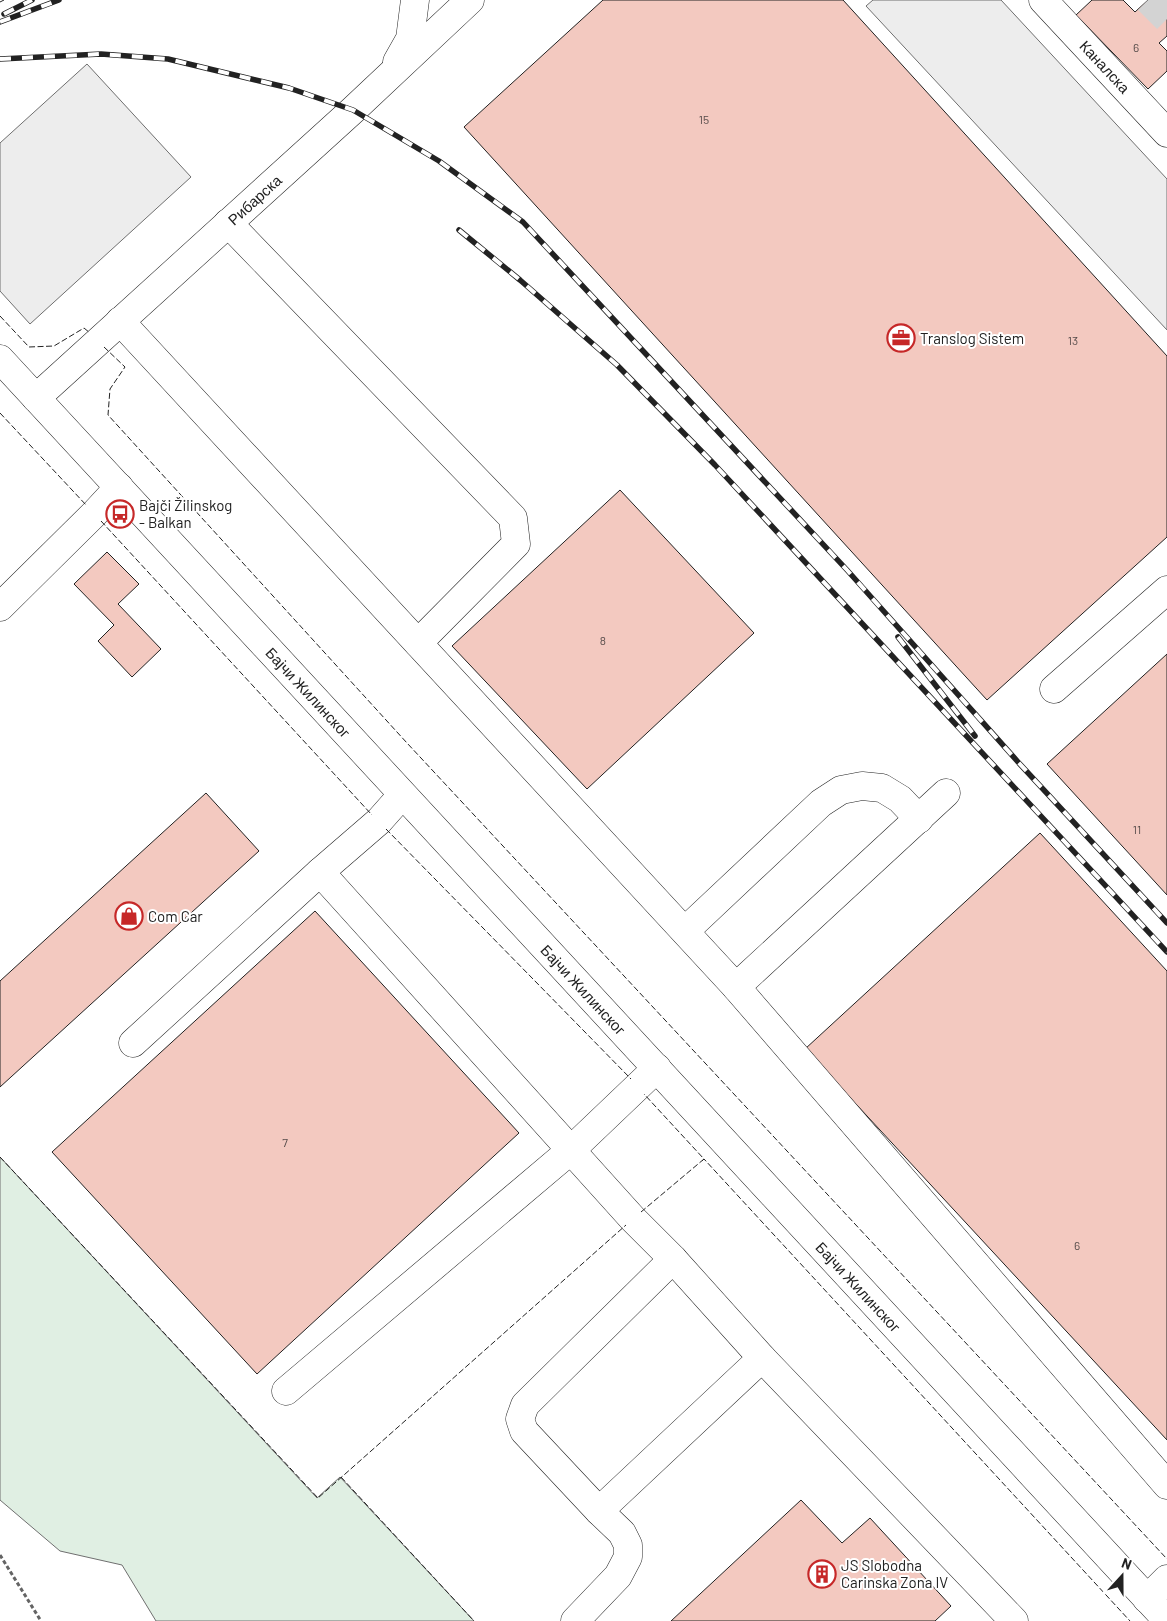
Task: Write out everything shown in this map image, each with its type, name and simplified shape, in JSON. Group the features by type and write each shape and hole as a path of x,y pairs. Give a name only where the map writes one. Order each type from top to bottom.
{"street":[{"path":"392,72 410,39 416,0"},
{"name":"Рибарска","path":"36,398 353,110 470,0"},
{"name":"Каналска","path":"1043,0 1165,128"},
{"path":"228,223 513,518 516,544 418,643"},
{"path":"120,321 736,987 1167,1485"},
{"name":"Бајчи Жилинског","path":"0,359 1167,1620"},
{"path":"0,607 94,514 119,486"},
{"path":"1054,689 1167,590"},
{"path":"685,931 821,803 841,790 862,786 882,788 900,799 919,819"},
{"path":"736,987 946,793"},
{"path":"133,1043 378,821 402,795"},
{"path":"320,872 633,1219 673,1259 762,1358 1014,1621"},
{"path":"286,1391 571,1150 656,1068"},
{"path":"575,1621 618,1576 628,1557 628,1545 622,1534 524,1431 520,1419 525,1406 673,1259"},
{"path":"599,1511 762,1358"},
{"path":"1147,1599 1167,1579"}],"path":[{"path":"0,1555 41,1621"}],"green space":[{"path":"0,1157 317,1498 340,1477 474,1621 156,1621 122,1565 60,1551 0,1500"}],"shaded area":[{"path":"873,0 1001,0 1167,179 1167,330 866,6"},
{"path":"87,64 191,177 30,324 0,291 0,143"}],"building":[{"path":"603,0 843,0 1167,356 1167,537 987,700 464,127"},
{"path":"1092,0 1123,0 1135,12 1148,0 1167,0 1167,36 1159,43 1167,51 1167,71 1148,89 1076,15"},
{"path":"620,490 754,633 587,789 452,646"},
{"path":"107,552 139,584 118,604 161,649 132,677 98,641 114,625 74,584"},
{"path":"1167,654 1167,895 1047,764"},
{"name":"Com Car","path":"206,793 259,851 0,1087 0,981"},
{"path":"1040,833 1167,971 1167,1440 805,1049"},
{"path":"315,911 519,1133 257,1374 52,1152"},
{"name":"JS Slobodna Carinska Zona IV","path":"801,1500 842,1543 870,1518 951,1606 935,1621 671,1621"}],"tunnel":[{"path":"1148,0 1167,19"}],"railway":[{"path":"4,14 32,0"},
{"path":"0,22 59,0"},
{"path":"0,59 101,54 168,59 289,88 353,110 439,161 523,222 847,570 1018,762 1167,923"},
{"path":"459,230 520,280 617,365 715,465 1167,952"},
{"path":"898,637 975,736"}],"fence":[{"path":"0,2 4,0"},
{"path":"0,316 29,347 54,346 84,328 90,333"},
{"path":"104,347 125,367 110,389 108,415 407,743 1167,1559"},
{"path":"0,413 87,506"},
{"path":"101,521 372,815"},
{"path":"386,829 631,1079"},
{"path":"641,1212 704,1159 644,1094"},
{"path":"0,1157 318,1498 626,1225"},
{"path":"702,1161 704,1159 1130,1621"},
{"path":"341,1477 474,1621"}],"place":[{"name":"Translog Sistem","path":"901,338"},
{"name":"Bajči Žilinskog - Balkan","path":"120,514"},
{"name":"Com Car","path":"129,916"},
{"name":"JS Slobodna Carinska Zona IV","path":"822,1574"}]}
